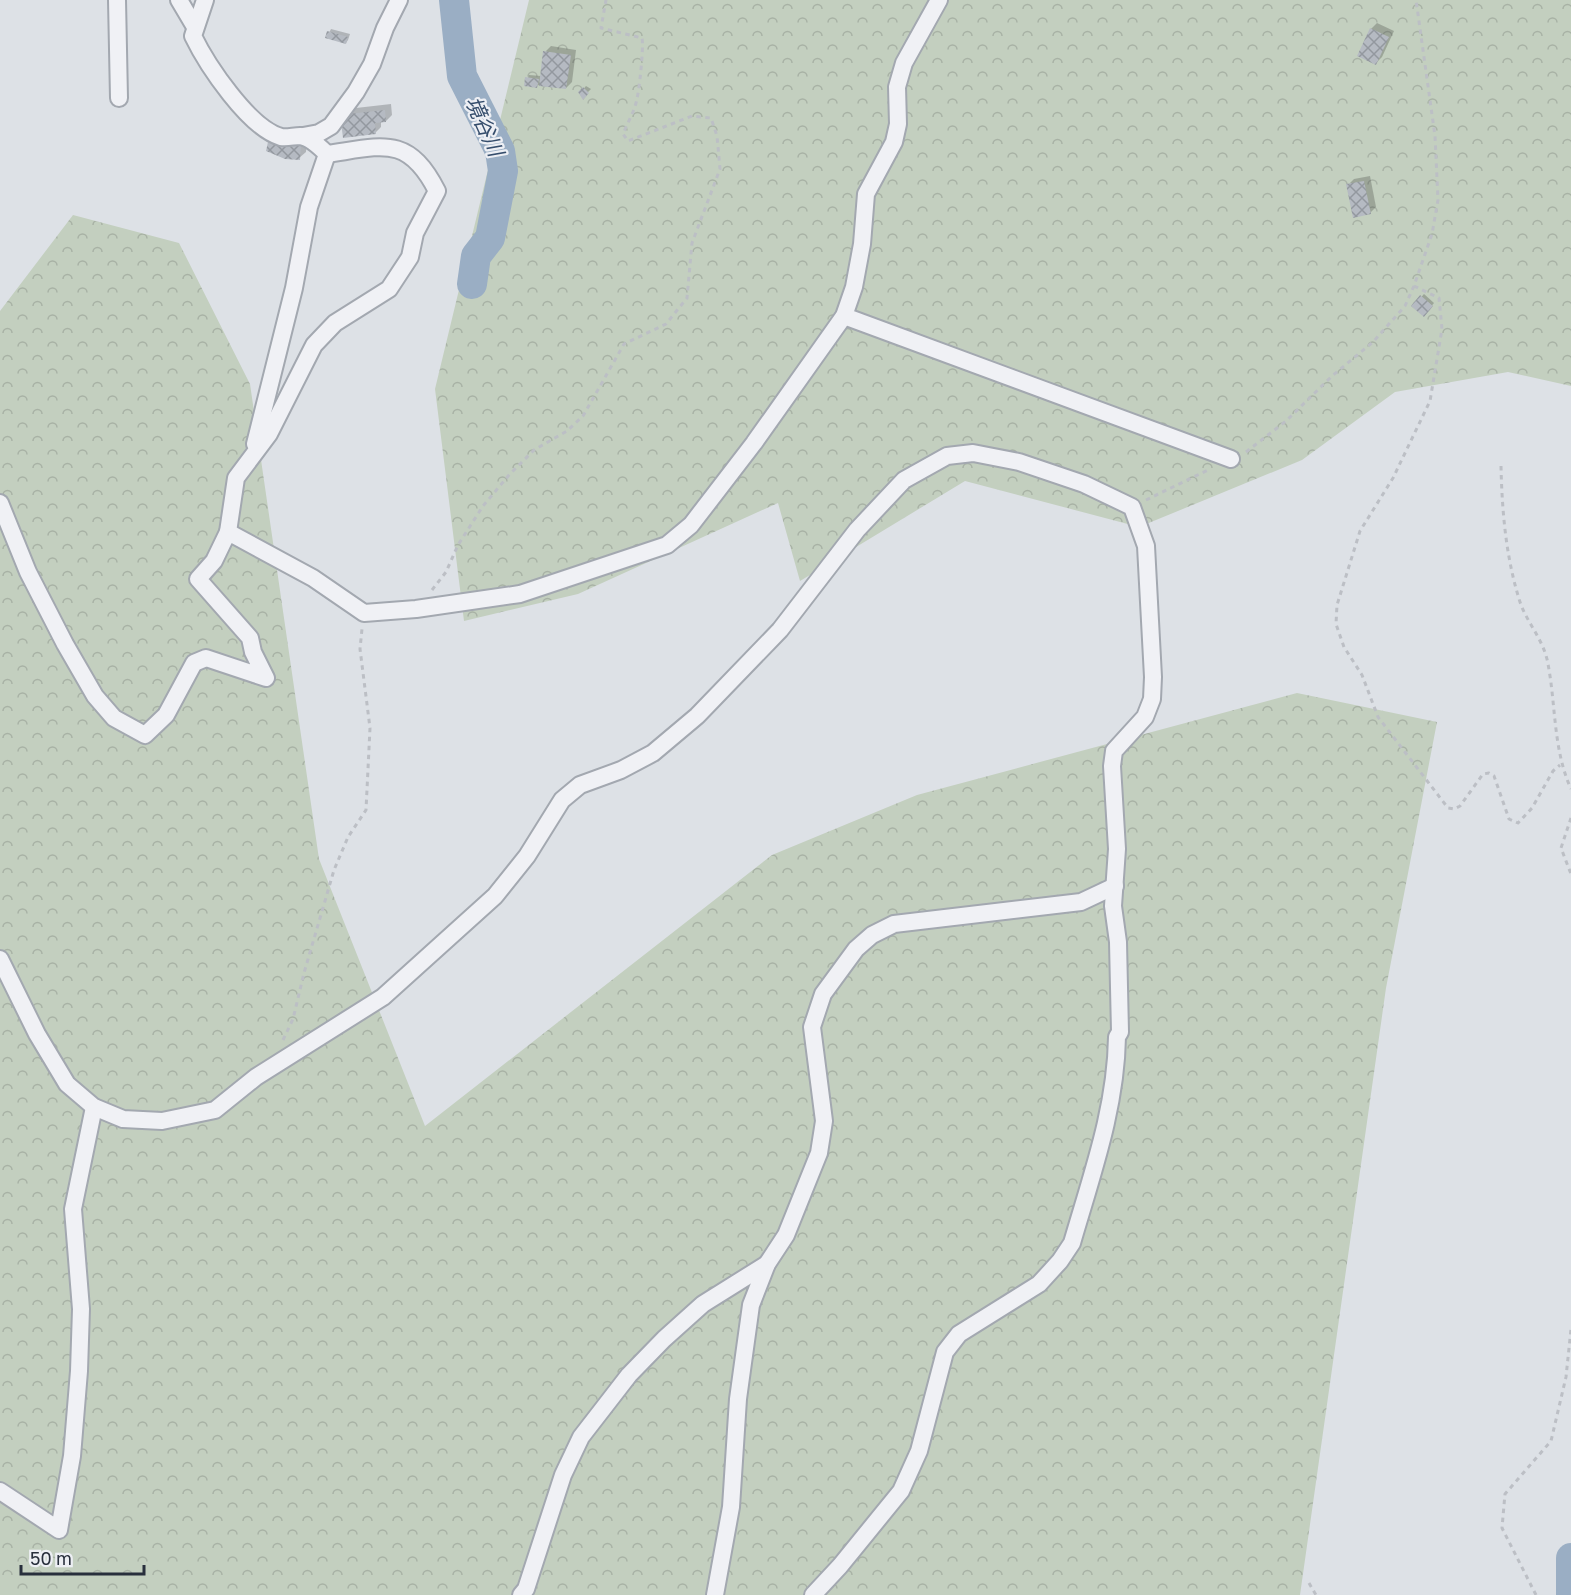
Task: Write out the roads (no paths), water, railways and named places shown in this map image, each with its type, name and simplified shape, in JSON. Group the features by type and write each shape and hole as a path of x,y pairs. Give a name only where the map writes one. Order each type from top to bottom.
{"street":[{"path":"117,0 119,98"},
{"path":"179,0 195,27"},
{"path":"205,0 193,36 206,63 233,98 266,129 282,137 319,133 331,126 356,92 372,64 385,28 399,0"},
{"path":"228,532 313,578 364,612 416,609 520,594 667,545 691,525 754,444 844,316 854,287 862,244 866,194 894,142 898,124 900,79 904,63 939,0"},
{"path":"0,503 28,572 64,644 95,696 114,718 145,735 166,715 194,663 206,658 266,678 253,652 250,638 198,579 214,561 228,532 236,478 269,434 314,345 335,323 389,289 410,257 415,233 437,191 427,171 402,149 376,146 327,154 303,136"},
{"path":"250,459 294,288 309,207 327,154"},
{"path":"844,316 1231,459"},
{"path":"0,959 37,1034 67,1084 94,1107 123,1119 162,1121 215,1110 256,1077 383,997 495,896 527,856 562,800 580,786 621,770 653,753 697,716 780,630 857,530 904,480 947,456 973,453 1019,462 1084,484 1132,507 1146,546 1153,677 1152,699 1145,717 1114,751 1112,802 1117,849 1113,906 1118,942 1120,1032 1117,1036 1116,1075 1110,1110 1072,1243 1060,1261 1039,1284 959,1334 945,1352 918,1451 901,1491 840,1566 813,1595"},
{"path":"715,1595 731,1507 738,1399 751,1305 767,1264 786,1235 819,1153 824,1121 812,1027 823,994 856,949 872,935 894,924 1081,902 1115,886"},
{"path":"0,1491 59,1530 72,1456 79,1371 81,1309 73,1209 94,1107"},
{"path":"521,1595 526,1589 562,1475 581,1437 629,1375 664,1338 703,1304 767,1264"}],"waterway":[{"name":"境谷川","path":"454,0 462,76 500,151 503,171 490,238 476,256 472,284"},
{"path":"1571,1558 1571,1595"}]}
